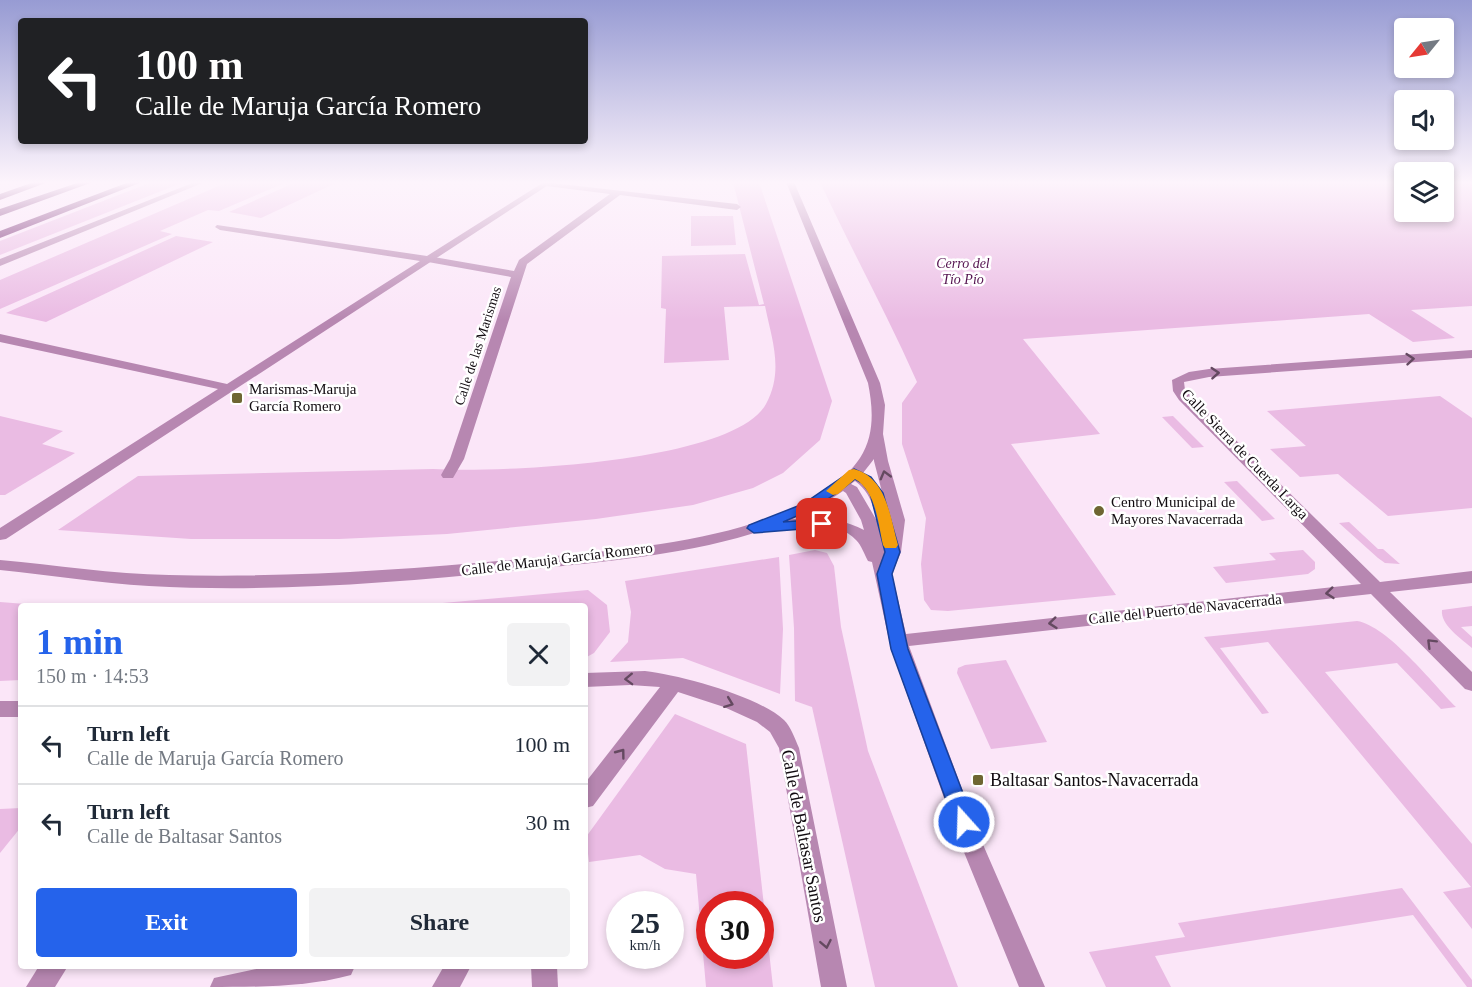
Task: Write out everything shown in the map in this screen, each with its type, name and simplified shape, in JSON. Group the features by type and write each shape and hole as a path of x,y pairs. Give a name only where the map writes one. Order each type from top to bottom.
{"highway":[{"path":"0,235 18,228"}],"street":[{"path":"0,263 87,228"},
{"name":"Calle de las Marismas","path":"227,228 517,275 457,459 448,476"},
{"path":"0,535 476,228"},
{"path":"517,275 523,262 569,228"},
{"name":"Calle de Maruja García Romero","path":"0,565 168,581 405,576 586,559 694,542 754,528 807,507 841,485 862,466 872,448 878,430 880,403 874,383 809,228"},
{"path":"0,338 229,388"},
{"path":"1465,355 1472,365"},
{"name":"Calle Sierra de Cuerda Larga","path":"1465,355 1209,373 1178,380 1179,391 1472,684"},
{"path":"878,430 881,461 897,520 893,552 884,574"},
{"path":"854,473 867,480 877,493 893,552"},
{"path":"841,485 852,490 869,520 884,574 898,641 970,840 1032,987"},
{"path":"754,528 822,524 847,528 860,535 884,574"},
{"name":"Calle del Puerto de Navacerrada","path":"898,641 1472,577"},
{"name":"Calle de Baltasar Santos","path":"588,680 646,678 673,684 743,708 777,725 789,748 834,987"},
{"path":"588,795 673,684"},
{"path":"0,709 18,709"},
{"path":"39,987 53,969"},
{"path":"223,987 325,969"},
{"path":"445,987 456,969"},
{"path":"544,969 545,987"}],"green space":[{"path":"33,228 68,228 0,255 0,241"},
{"path":"121,228 167,228 160,231 172,234 0,309 0,280"},
{"path":"691,228 734,228 736,245 691,246"},
{"path":"745,228 774,228 832,401 820,440 783,473 753,488 693,505 596,519 447,534 339,539 191,539 58,530 138,476 508,469 558,466 663,452 709,440 745,424 766,404 774,380 775,355 765,306 724,307 729,360 664,363 666,309 661,308 662,256 745,254 759,305 764,304"},
{"name":"Cerro del Tío Pío","path":"842,228 1472,228 1472,306 1411,310 1455,338 1413,342 1369,314 1023,339 1100,434 1011,444 1116,595 948,611 931,610 924,600 921,564 926,518 902,444 902,403 917,382"},
{"path":"176,236 213,242 46,322 6,313"},
{"path":"1440,396 1472,418 1472,508 1388,516 1338,474 1300,477 1270,449 1306,446 1267,411"},
{"path":"0,416 63,431 42,444 75,453 5,495 0,495"},
{"path":"1173,416 1204,447 1192,448 1162,417"},
{"path":"1237,481 1275,519 1262,521 1224,482"},
{"path":"1349,522 1378,549 1383,549 1400,564 1385,563 1339,523"},
{"path":"815,550 827,553 834,566 841,627 868,751 958,987 875,987 812,707 795,701 794,628 789,555"},
{"path":"1303,550 1315,562 1315,569 1308,574 1226,583 1213,567 1276,560 1269,553"},
{"path":"779,557 783,629 780,694 683,658 610,662 628,642 631,612 625,581"},
{"path":"588,590 607,605 610,632 594,653 588,656 588,603 443,603"},
{"path":"0,602 18,603 18,680 0,681"},
{"path":"1472,606 1472,626 1461,627 1472,637 1472,648 1444,621 1442,610"},
{"path":"1357,621 1369,625 1396,644 1456,707 1441,709 1397,663 1325,672 1472,844 1472,929 1443,892 1471,887 1268,642 1220,648 1269,713 1262,714 1204,637"},
{"path":"1006,660 1047,742 991,749 957,673 958,668 965,665"},
{"path":"675,714 746,744 762,891 698,891 696,874 665,869 640,855 589,862 588,834"},
{"path":"18,808 18,831 0,853 0,809"},
{"path":"1402,888 1472,980 1472,987 1467,987 1413,915 1155,956 1171,987 1106,987 1089,952 1185,937 1178,923"},
{"path":"704,969 771,969 773,987 706,987"}],"slow traffic":[{"path":"833,491 854,473 867,480 877,493 891,545"}],"place":[{"name":"Marismas-Maruja García Romero","path":"237,398"},
{"name":"Centro Municipal de Mayores Navacerrada","path":"1099,511"},
{"name":"Baltasar Santos-Navacerrada","path":"978,780"}],"route":[{"path":"822,524 754,528 807,507 828,495 854,473 867,480 877,493 893,552 884,574 900,649 964,822"}]}
